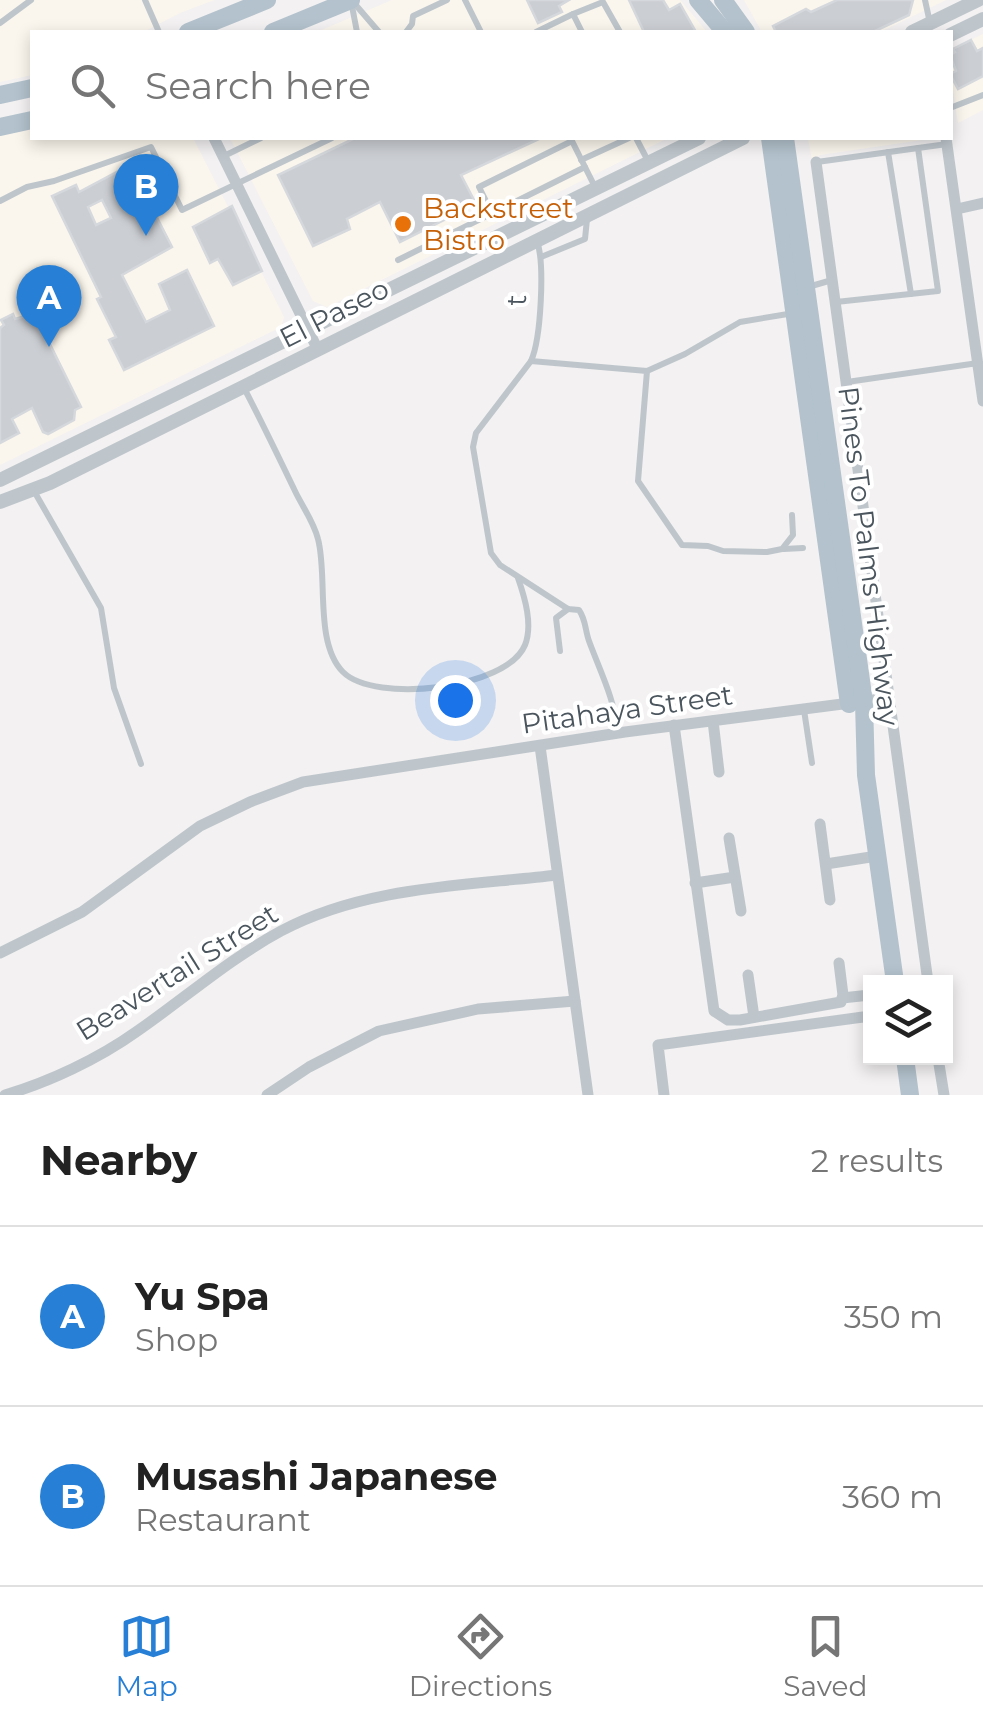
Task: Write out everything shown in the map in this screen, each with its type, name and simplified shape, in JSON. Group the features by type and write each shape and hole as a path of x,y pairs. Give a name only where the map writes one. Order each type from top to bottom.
{"main road":[{"path":"193,30 267,0"},
{"path":"277,30 351,0"},
{"path":"698,0 723,30"},
{"path":"723,0 745,30"},
{"path":"0,95 30,88"},
{"path":"0,127 30,120"},
{"name":"Pines To Palms Highway","path":"770,140 802,312 894,975"},
{"name":"Pines To Palms Highway","path":"786,140 807,287 802,312"},
{"path":"906,1065 910,1095"}],"street":[{"path":"930,28 978,0"},
{"path":"953,34 983,19"},
{"path":"215,140 317,348"},
{"name":"El Paseo","path":"0,480 695,140"},
{"path":"650,183 676,162 721,140"},
{"name":"El Paseo","path":"0,502 33,490 244,387 739,140"},
{"path":"947,141 983,401"},
{"path":"816,162 927,975"},
{"path":"537,240 540,226 594,190 621,198"},
{"path":"956,210 983,203"},
{"path":"372,321 384,304 408,292 409,281"},
{"name":"Pitahaya Street","path":"0,953 82,912 200,826 304,782 674,725 889,698"},
{"path":"712,721 719,772"},
{"path":"674,725 714,1011 728,1020 841,1002 839,962"},
{"path":"540,746 588,1095"},
{"path":"820,824 830,900"},
{"path":"729,838 740,911"},
{"path":"826,864 877,856"},
{"name":"Beavertail Street","path":"5,1095 37,1086 132,1036 282,930 338,908 414,890 557,875"},
{"path":"695,883 735,877"},
{"path":"748,974 754,1017"},
{"path":"842,998 863,995"},
{"path":"267,1095 308,1066 378,1031 478,1009 575,1001"},
{"path":"664,1095 658,1045 863,1019"},
{"path":"939,1065 944,1095"}],"lane":[{"path":"0,23 31,0"},
{"path":"145,0 158,30"},
{"path":"351,0 357,30"},
{"path":"351,0 377,30"},
{"path":"408,30 412,16 447,0"},
{"path":"465,0 480,30"},
{"path":"925,0 930,28"},
{"path":"540,30 603,2 619,30"},
{"path":"573,14 581,30"},
{"path":"953,107 983,95"},
{"path":"224,156 257,140"},
{"path":"0,200 27,187 151,147 182,210 328,140"},
{"path":"492,213 479,187 569,140"},
{"path":"572,140 594,190"},
{"path":"398,260 629,140"},
{"path":"634,140 649,162"},
{"path":"816,162 947,141"},
{"path":"835,302 938,292 918,148"},
{"path":"888,152 911,294"},
{"path":"540,257 585,240 587,215"},
{"name":"t","path":"531,362 540,257 537,240"},
{"path":"807,287 832,280"},
{"path":"618,734 616,716 587,637 584,615 580,610 568,609 500,565 491,553 473,443 478,429 531,362 647,371 740,322 802,312"},
{"path":"846,382 978,363"},
{"path":"647,371 638,481 680,542 722,552 803,548"},
{"path":"244,387 318,537 332,654 344,673 375,688 413,690 467,682 489,674 522,650 526,642 525,600 518,576"},
{"path":"33,490 101,608 114,688 141,764"},
{"path":"782,549 793,534 792,515"},
{"path":"525,600 528,590 539,589"},
{"path":"560,651 556,618 568,609"},
{"path":"804,710 812,763"}],"shaded area":[{"path":"0,0 214,0 147,30 30,30 30,75 0,82"},
{"path":"392,0 680,0 705,30 322,30"},
{"path":"744,0 946,0 884,30 761,30"},
{"path":"983,34 983,110 958,123 953,91 953,49"},
{"path":"30,128 30,140 194,140 284,317 281,327 0,465 0,135"},
{"path":"231,140 664,140 327,307 313,301"},
{"path":"808,140 922,140 820,155 812,160"}],"building":[{"path":"527,0 569,0 559,6 562,12 538,23"},
{"path":"629,0 663,0 669,10 680,4 695,30 643,30"},
{"path":"837,0 913,0 909,15 877,30 775,30 773,26 806,9 811,12"},
{"path":"971,40 977,51 983,48 983,76 958,89 953,80 953,49"},
{"path":"351,140 537,140 461,175 476,204 400,242 380,202 347,219 350,229 313,246 278,175"},
{"path":"130,165 172,247 122,275 146,322 170,310 159,284 187,270 214,326 124,370 109,340 116,337 97,299 101,297 52,196 76,185 79,192","holes":["102,200 111,218 96,225 88,207"]},
{"path":"232,206 262,271 233,285 218,259 210,263 193,227"},
{"path":"13,314 15,319 25,316 32,324 39,322 81,407 75,410 74,420 48,434 43,432 32,408 12,419 19,433 0,443 0,328 4,325 1,320"}],"place":[{"name":"Backstreet Bistro","path":"403,224"},
{"name":"Musashi Japanese","path":"146,236"},
{"name":"Yu Spa","path":"49,347"}]}
